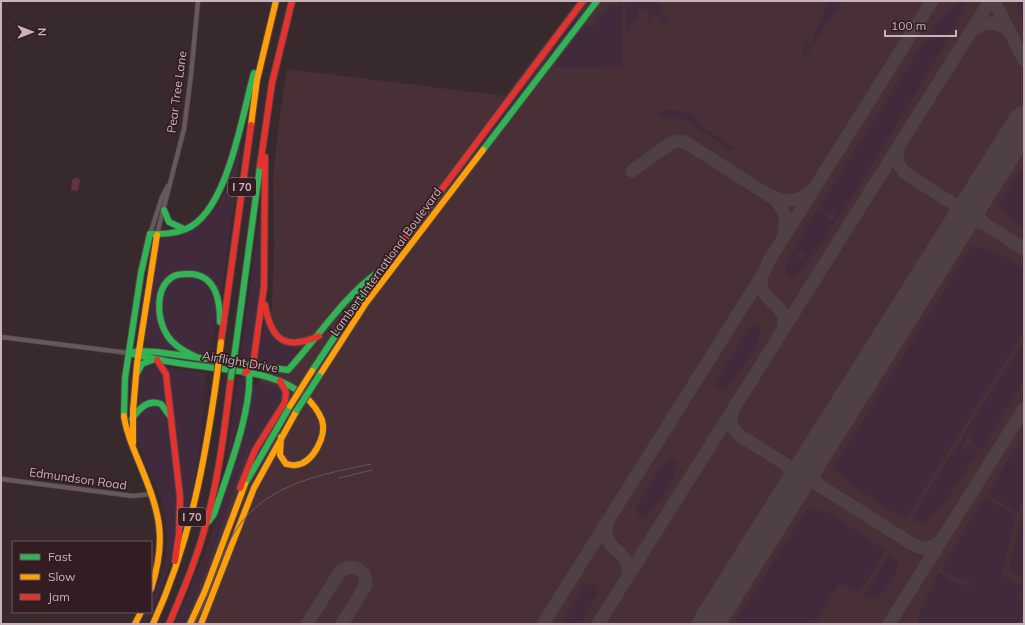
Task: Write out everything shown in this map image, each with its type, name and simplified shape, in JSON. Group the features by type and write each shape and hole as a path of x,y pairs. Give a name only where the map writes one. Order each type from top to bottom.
{"main road":[{"name":"I 70","path":"153,624 173,576 189,531 201,481 253,109 276,1"},
{"name":"I 70","path":"169,624 189,575 206,525 217,475 277,57 292,1"},
{"name":"Lambert International Boulevard","path":"190,624 206,591 237,504 258,459 312,371 380,271 583,1"},
{"name":"Lambert International Boulevard","path":"201,624 224,572 254,488 281,436 297,410 364,307 597,1"},
{"path":"150,234 157,235 184,229 198,223 210,211 220,194 230,165 250,87 268,33"},
{"path":"265,135 266,187 264,296 268,323 272,330 282,340 294,344 300,344 319,336 360,285 380,271"},
{"path":"164,210 169,222 184,229"},
{"name":"Pear Tree Lane","path":"150,234 143,263 124,408 128,436 160,517 162,538 160,559 152,586"},
{"name":"Pear Tree Lane","path":"133,447 132,419 135,376 151,258 157,235"},
{"path":"196,357 179,348 172,342 160,319 159,309 161,292 169,281 175,277 188,273 195,274 202,276 211,284 220,305 221,342"},
{"path":"206,525 214,514 246,406 249,369 264,296"},
{"path":"141,336 144,345 157,352"},
{"name":"Airflight Drive","path":"130,353 155,360 282,371 292,367 319,336"},
{"name":"Airflight Drive","path":"138,354 157,352 196,357 249,369 279,379 310,398 320,414 323,428 319,444 315,451 307,461 298,466 290,465 282,458 280,450 281,436"},
{"path":"135,376 142,364 155,360 166,374 180,509 173,576"},
{"path":"237,504 243,477 248,464 285,402 286,392 279,379"},
{"path":"132,419 138,408 152,402 164,406 171,418"},
{"path":"134,624 140,613"}],"street":[{"name":"Pear Tree Lane","path":"157,235 186,116 198,1"},
{"name":"Pear Tree Lane","path":"150,234 162,197 169,184"},
{"name":"Airflight Drive","path":"1,337 130,353"},
{"name":"Edmundson Road","path":"1,479 133,496 152,494"}],"shaded area":[{"path":"577,1 1024,1 1024,624 184,624 216,541 250,440 272,305 274,248 273,179 280,113 287,69 505,96"},
{"path":"620,1 623,1 623,67 556,68 555,65 557,61 585,25 594,26 609,5 612,4 616,7"},
{"path":"625,1 653,1 661,5 659,11 668,17 666,23 660,23 660,17 652,17 652,23 646,23 650,12 640,7 637,14 639,16 632,24 626,36"},
{"path":"828,1 842,1 806,56 801,53 806,41 811,43"},
{"path":"1016,1 1024,1 1024,18 1018,13"},
{"path":"961,2 965,4 964,11 878,155 824,239 803,266 791,277 788,274 786,264 792,251 799,255 798,258 803,261 806,254 802,251 800,254 793,249 818,209 829,215 827,218 832,221 836,214 832,211 830,214 819,207 917,53 943,16"},
{"path":"574,19 577,19 577,22 547,59"},
{"path":"520,89 522,91 513,106 475,156 471,153"},
{"path":"664,110 690,113 702,127 735,148 732,151 678,116 662,117 657,114"},
{"path":"244,121 221,298 212,281 180,272 156,303 176,349 151,345 147,343 144,334 159,242 161,239 183,233 200,224 213,212 223,196 230,179"},
{"path":"1024,164 1024,228 1016,223 999,205"},
{"path":"75,178 80,180 78,191 71,190 72,180"},
{"path":"264,186 263,266 252,355 248,360 241,359"},
{"path":"974,245 998,253 1024,269 1024,331 906,518 900,516 850,484 834,467 970,248"},
{"path":"190,276 204,281 210,287 214,296 216,316 210,355 193,352 186,349 176,341 170,333 163,314 163,295 168,287 175,280"},
{"path":"265,319 267,324 294,348 303,347 287,364 276,365 260,362 258,360"},
{"path":"755,325 761,329 757,343 734,380 723,390 720,390 716,385 717,379 749,328"},
{"path":"1024,341 1024,380 982,450 970,443 972,438 968,436 965,442 961,439"},
{"path":"148,365 156,366 164,375 167,404 151,399 136,405 139,377 144,367"},
{"path":"166,367 206,373 203,412 195,472 192,491 182,530"},
{"path":"238,377 246,378 246,396 225,468"},
{"path":"258,383 280,387 284,394 283,399 246,461 250,446 248,444 222,523 189,613 184,624 175,624 209,543 253,386"},
{"path":"156,405 167,414 177,503 177,520 172,555 161,590 152,610 153,597 166,558 166,525 164,509 159,494 138,443 140,445 140,443 137,441 135,418 142,408"},
{"path":"1024,435 1024,504 1021,503 1017,513 988,494"},
{"path":"959,442 964,445 962,448 964,450 968,446 979,452 943,505 924,524 911,520"},
{"path":"673,457 677,459 678,466 664,494 649,513 643,518 638,516 636,508 663,465"},
{"path":"985,497 1015,516 1002,575 1024,588 1024,594 1021,592 1016,601 1018,602 1020,599 1024,601 1024,612 1017,624 918,624 918,615 939,572 959,584 973,586 973,583 960,580 941,569"},
{"path":"809,508 832,514 886,550 860,592 839,583 814,624 734,624 803,515"},
{"path":"1024,519 1024,578 1009,569 1020,520"},
{"path":"890,554 899,564 893,581 879,597 869,597 864,595"},
{"path":"589,584 599,587 599,591 581,624 560,624 583,587"},
{"path":"147,613 150,613 145,624 142,624"}],"taxiway":[{"path":"543,624 763,274 770,259 932,1"},
{"path":"598,624 990,1"},
{"path":"994,1 1024,60"},
{"path":"973,30 987,23 992,23 1002,26 1010,33"},
{"path":"1017,134 1024,127"},
{"path":"632,171 671,143 678,141 685,142 776,200 785,215 785,234"},
{"path":"898,148 897,162 905,173 1024,249"},
{"path":"772,196 783,200 793,200 804,197 813,190"},
{"path":"980,192 976,209 978,216 984,223"},
{"path":"956,230 969,222 983,223"},
{"path":"762,276 764,293 783,314 784,322 782,331"},
{"path":"889,624 1024,409"},
{"path":"732,411 732,424 734,430 739,435 909,542 924,548 935,545 941,541"},
{"path":"814,456 812,475 819,485"},
{"path":"786,465 793,475 793,487 790,495"},
{"path":"607,523 606,533 608,540 625,560 628,567 628,577"},
{"path":"307,624 340,572 346,568 352,567 358,569 364,574 366,585 342,624"}],"runway":[{"path":"708,624 1024,122"}],"tram line":[{"path":"195,624 229,542 241,523 256,507 272,495 290,486 329,473 371,464"},
{"path":"339,478 372,470"}],"traffic: fast":[{"path":"483,150 597,1"},
{"path":"150,234 164,234 182,231 200,219 213,203 223,183 231,160 254,73"},
{"path":"236,344 260,166"},
{"path":"164,210 169,222 184,229"},
{"path":"124,416 125,378 141,273 150,234"},
{"path":"312,371 349,315 400,245"},
{"path":"129,353 139,351 157,352 288,370 353,294 377,273"},
{"path":"196,357 176,345 167,335 161,321 159,304 160,295 163,288 168,281 178,274 192,274 207,280 212,285 218,299 220,322"},
{"path":"231,377 236,344"},
{"path":"129,353 168,362 234,370 260,375 284,383 306,397"},
{"path":"137,373 142,364 152,360"},
{"path":"209,521 214,514 226,481 244,419 248,399 248,366"},
{"path":"297,410 319,376"},
{"path":"132,419 141,408 152,403 161,404 170,416"},
{"path":"245,484 290,406"}],"traffic: slow":[{"path":"251,125 257,80 276,1"},
{"path":"319,376 366,303 483,150"},
{"path":"133,443 133,411 137,364 157,235"},
{"path":"217,375 221,342"},
{"path":"290,406 312,371"},
{"path":"153,624 177,563 194,502 207,439 217,375"},
{"path":"281,437 280,455 286,464 295,465 302,463 308,459 317,448 322,434 322,420 315,407 306,397"},
{"path":"201,624 254,488 297,410"},
{"path":"124,416 130,440 152,495 159,524 159,554 152,585"},
{"path":"190,624 205,591 245,484"},
{"path":"135,624 140,613"}],"traffic: jam":[{"path":"260,166 272,83 292,1"},
{"path":"400,245 583,1"},
{"path":"221,342 251,125"},
{"path":"245,373 253,365 264,286 265,157"},
{"path":"265,305 271,327 282,339 289,342 297,342 319,336"},
{"path":"157,360 166,374 180,497 179,534 175,561"},
{"path":"169,624 194,562 211,506 221,451 231,377"},
{"path":"240,488 255,450 285,402 286,392 280,381"}]}
